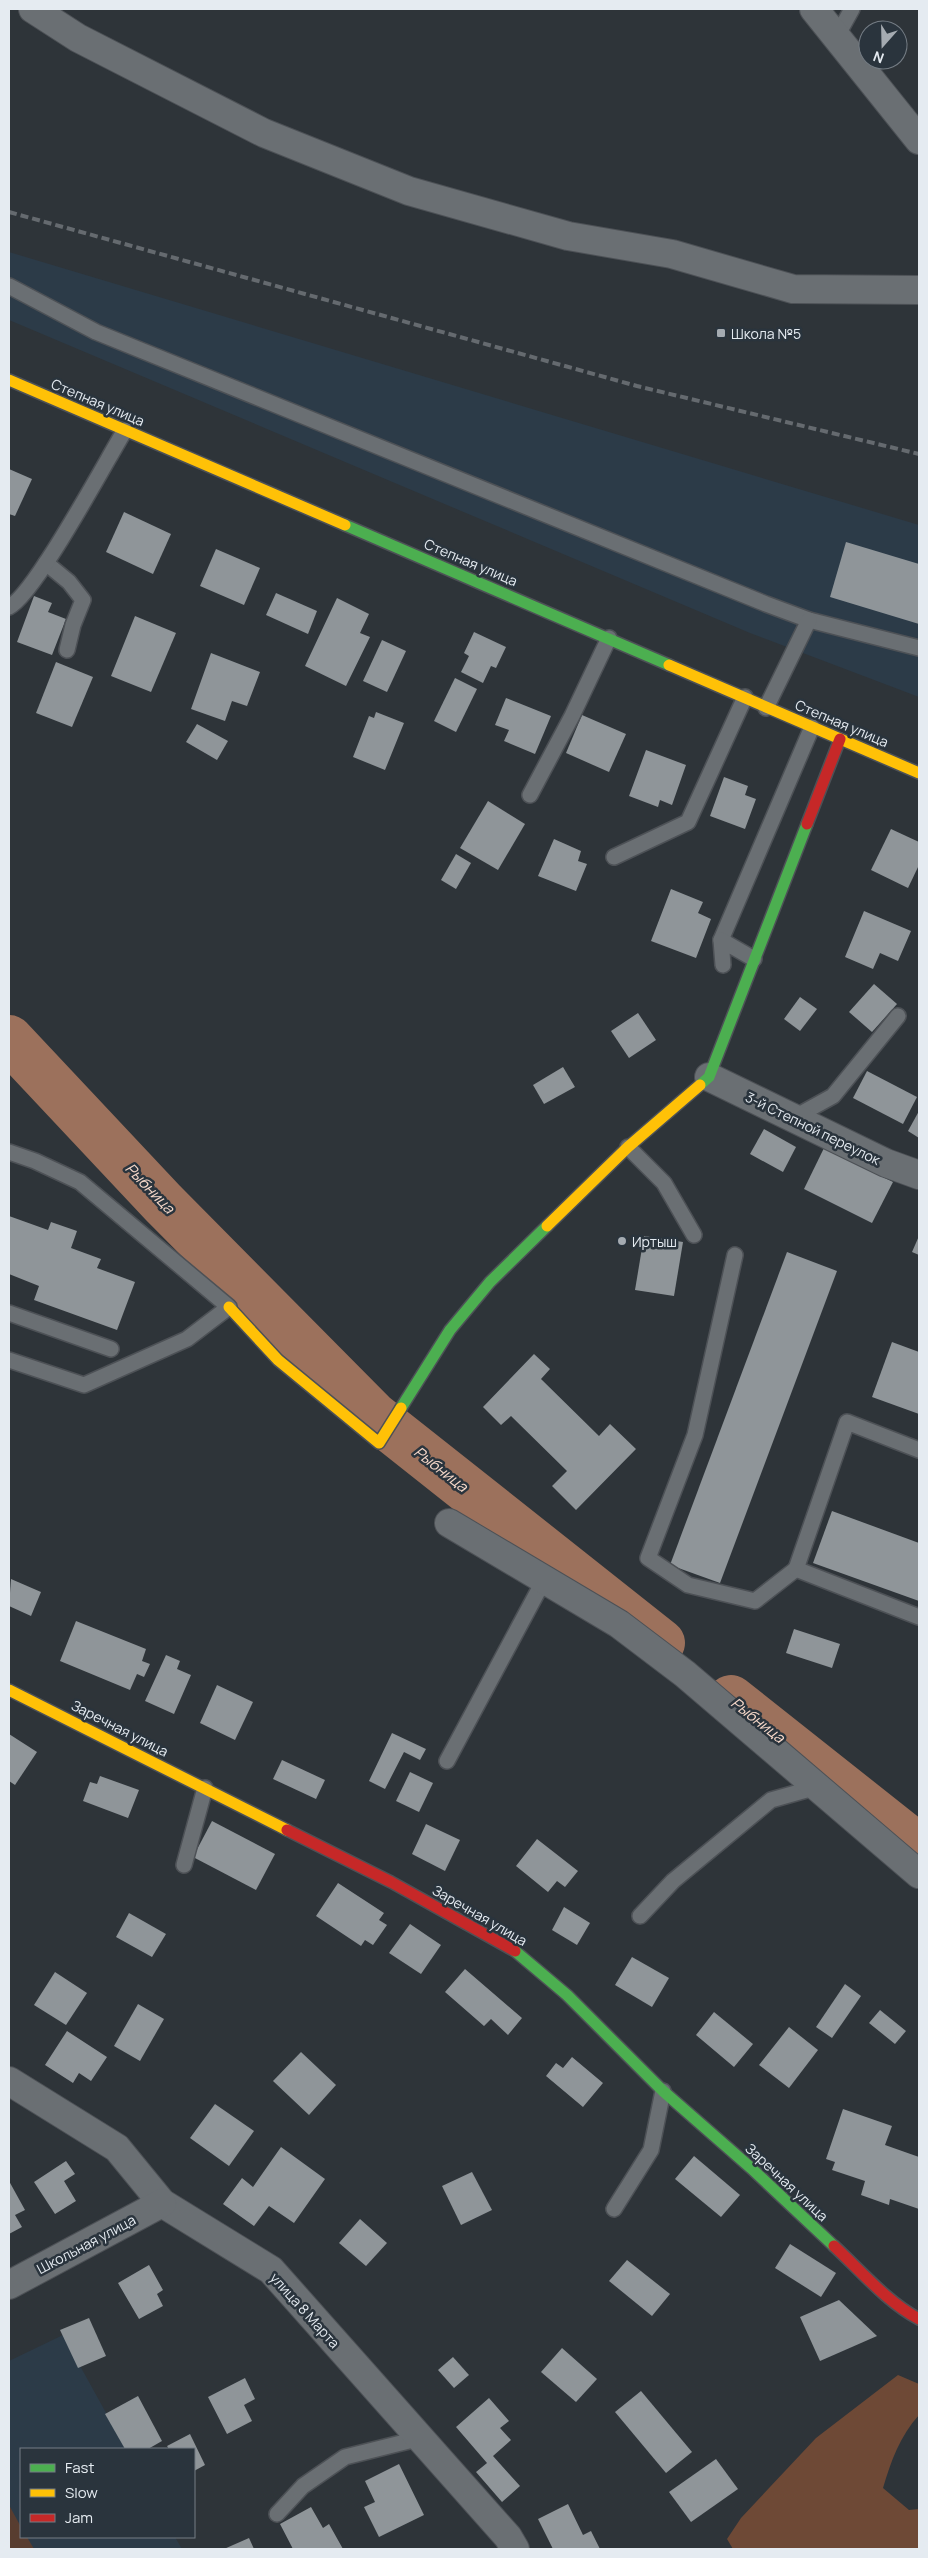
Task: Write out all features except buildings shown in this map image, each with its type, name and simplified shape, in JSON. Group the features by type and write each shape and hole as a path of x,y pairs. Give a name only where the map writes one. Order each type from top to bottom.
{"street":[{"path":"33,9 78,38 264,133 409,191 568,236 672,254 793,289 919,290"},
{"path":"814,9 919,140"},
{"name":"Степная улица","path":"9,380 919,773"},
{"path":"229,1307 278,1360 379,1443 450,1330 490,1282 628,1147 709,1077 840,739"},
{"name":"3-й Степной переулок","path":"709,1077 886,1163 919,1175"},
{"path":"449,1523 619,1624 685,1674 919,1874"},
{"name":"Заречная улица","path":"9,1690 391,1882 519,1953 567,1995 663,2090 751,2168 906,2312 919,2319"},
{"name":"улица 8 Марта","path":"9,2081 117,2148 162,2203 271,2270 508,2537 515,2549"},
{"name":"Школьная улица","path":"9,2285 162,2203"}],"lane":[{"path":"837,36 852,9"},
{"path":"9,286 96,332 809,620 919,648"},
{"path":"9,607 16,604 46,563 125,430"},
{"path":"46,563 69,582 83,600 67,650"},
{"path":"766,708 809,620"},
{"path":"530,795 572,716 609,638"},
{"path":"614,857 688,822 746,697"},
{"path":"723,965 721,940 812,726"},
{"path":"721,940 754,959"},
{"path":"795,1118 834,1096 898,1016"},
{"path":"628,1147 664,1183 694,1235"},
{"path":"9,1152 35,1161 80,1182 229,1307 187,1339 84,1385 9,1360"},
{"path":"735,1255 695,1434 648,1558 688,1585 755,1601 796,1569 848,1422 919,1450"},
{"path":"9,1313 110,1349"},
{"path":"796,1569 919,1617"},
{"path":"447,1761 544,1580"},
{"path":"640,1916 672,1881 770,1800 817,1786"},
{"path":"184,1866 206,1788"},
{"path":"614,2209 651,2150 663,2090"},
{"path":"277,2514 303,2486 345,2457 421,2438"}],"shaded area":[{"path":"9,252 919,525 919,697 750,633 9,320"},
{"path":"63,2335 125,2448 20,2448 20,2538 176,2538 182,2549 9,2549 9,2361"},
{"path":"898,2375 919,2384 919,2415 906,2431 897,2449 883,2488 909,2510 919,2509 919,2549 733,2549 727,2539 741,2518 816,2438"},
{"path":"9,2505 20,2525 20,2538 28,2538 34,2549 9,2549"}],"waterway":[{"name":"Рыбница","path":"9,1039 163,1203 373,1415 661,1643"},
{"name":"Рыбница","path":"731,1699 919,1848"}],"railway":[{"path":"9,212 637,386 919,454"}],"traffic: fast":[{"path":"345,525 669,665"},
{"path":"700,1085 709,1077 807,824"},
{"path":"401,1408 450,1330 490,1282 547,1226"},
{"path":"515,1951 567,1995 663,2091 751,2168 834,2246"}],"traffic: slow":[{"path":"9,380 345,525"},
{"path":"669,665 919,773"},
{"path":"547,1226 628,1147 700,1085"},
{"path":"229,1307 278,1360 379,1443 401,1408"},
{"path":"9,1690 287,1830"}],"traffic: jam":[{"path":"807,824 840,739"},
{"path":"287,1830 391,1882 515,1951"},
{"path":"834,2246 885,2295 919,2319"}],"place":[{"name":"Школа №5","path":"721,333"},
{"name":"Иртыш","path":"622,1241"}]}
